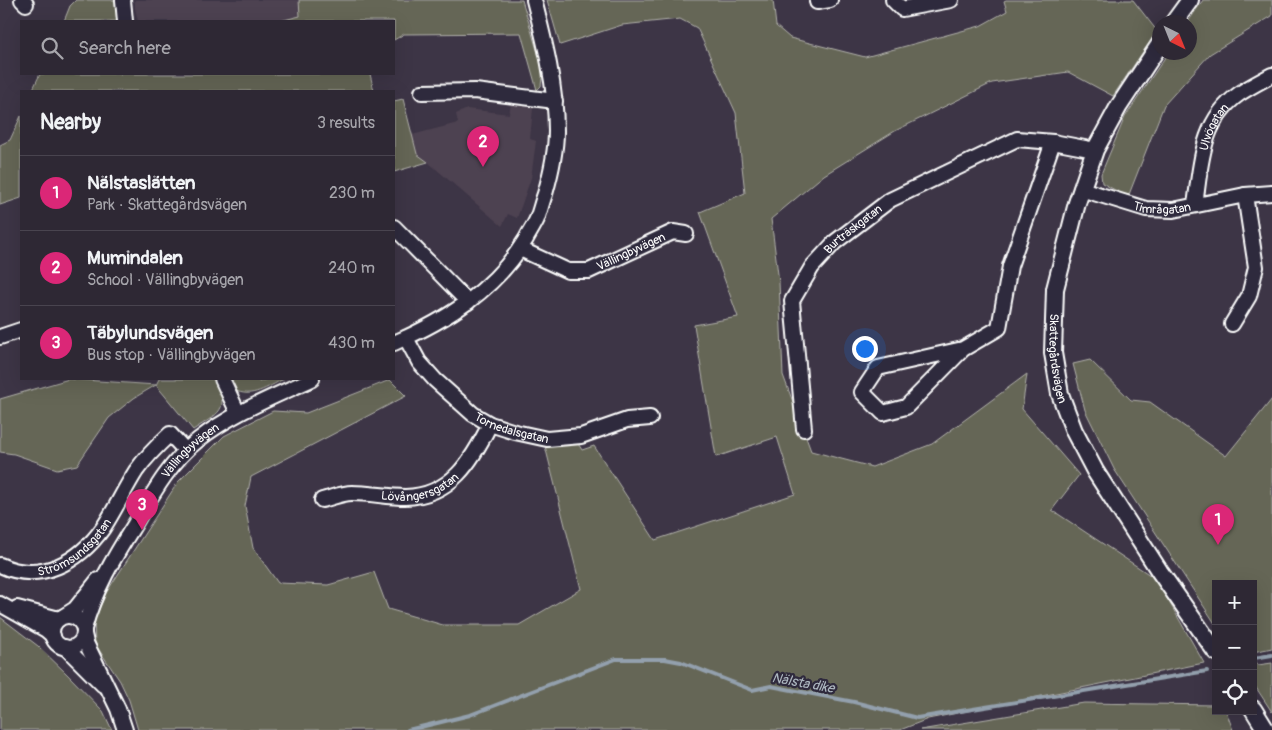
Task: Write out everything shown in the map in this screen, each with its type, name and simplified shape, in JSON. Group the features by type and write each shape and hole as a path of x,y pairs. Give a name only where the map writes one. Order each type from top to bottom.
{"street":[{"path":"123,0 125,20"},
{"path":"400,340 443,319 488,287 520,249 537,220 552,171 556,132 555,102 549,56 534,0"},
{"path":"893,0 902,9 951,0"},
{"path":"1179,15 1190,0"},
{"name":"Skattegårdsvägen","path":"1152,56 1118,106 1094,150 1081,190 1055,290 1053,353 1060,394 1074,431 1095,471 1160,572 1212,646"},
{"name":"Ulvögatan","path":"1195,205 1203,149 1212,122 1222,109 1238,95 1272,75"},
{"path":"422,92 475,91 555,102"},
{"name":"Burträskgatan","path":"804,429 792,301 812,267 834,242 890,200 1017,139 1053,142 1094,150"},
{"path":"963,349 878,368 862,392 882,414 906,407 963,349 999,328 1010,266 1053,142"},
{"name":"Timrågatan","path":"1081,190 1146,209 1173,210 1245,195 1272,193"},
{"path":"1232,324 1249,296 1256,267 1245,195"},
{"path":"395,228 468,302"},
{"name":"Vällingbyvägen","path":"520,249 568,272 589,271 673,232 686,234"},
{"path":"0,337 20,330"},
{"name":"Tornedalsgatan","path":"400,340 435,380 473,414 490,424 515,432 547,439 581,436 627,420 650,418"},
{"path":"222,380 238,413"},
{"name":"Vällingbyvägen","path":"84,632 88,616 110,565 164,475 185,450 238,413 310,380"},
{"name":"Lövångersgatan","path":"322,500 350,493 406,497 428,495 450,483 480,445 490,424"},
{"name":"Strömsundsgatan","path":"0,565 11,570 39,572 60,566 78,554 103,528 136,471 154,449 170,434 185,450"},
{"name":"Vällingbyvägen","path":"62,617 75,608 110,565"},
{"path":"1,604 80,620 86,643 118,709 125,730"},
{"path":"1,604 46,630 57,643 65,647 108,689"},
{"path":"53,636 53,628 62,617"},
{"path":"65,647 79,643 84,632"},
{"path":"1257,715 1266,730"}],"shaded area":[{"path":"135,0 299,0 300,16 284,20 138,20"},
{"path":"511,104 533,108 530,139 536,141 531,178 517,218 508,214 502,226 417,154 412,135 458,123 456,114 467,109 509,114"}],"green space":[{"path":"76,0 117,0 120,16 118,20 64,20 70,6"},
{"path":"299,0 522,0 543,70 541,86 537,90 521,33 404,34 395,39 395,20 284,20 300,16"},
{"path":"547,0 773,0 776,26 790,38 865,57 980,26 1007,11 1004,1 1006,0 1133,0 1152,25 1152,38 1113,96 1068,72 992,83 895,131 824,175 771,219 779,282 783,375 811,451 872,467 932,444 1027,374 1022,409 1079,475 1052,510 1156,579 1204,663 928,719 900,730 138,730 129,700 120,681 95,644 94,621 106,593 178,482 224,436 273,411 306,413 390,380 406,396 251,477 245,506 253,548 278,583 328,585 374,572 388,609 443,625 519,625 581,589 544,442 577,442 582,450 594,446 655,540 795,494 777,437 716,457 694,325 738,317 700,212 745,193 736,113 697,28 680,19 622,25 560,45"},
{"path":"1203,0 1272,0 1272,16 1210,54 1164,105 1128,197 1102,183 1101,174 1125,117 1163,60 1197,60 1197,15 1193,15"},
{"path":"40,75 370,75 374,90 32,90"},
{"path":"403,99 417,154 428,162 395,172 395,101"},
{"path":"20,118 20,198 0,205 0,145 10,140"},
{"path":"1090,360 1131,400 1150,402 1226,456 1272,399 1272,648 1257,651 1257,580 1212,580 1212,619 1114,469 1085,410 1073,364"},
{"path":"66,380 156,385 134,398 109,418 77,465 57,469 14,454 0,452 0,399"},
{"path":"158,380 215,380 222,398 220,410 193,430 156,385"},
{"path":"229,380 258,380 259,382 264,380 282,380 253,393 234,390"},
{"path":"0,617 38,646 67,674 103,711 112,730 0,730"},
{"path":"1257,663 1258,665 1272,663 1272,712 1257,689"},
{"path":"1084,703 1212,705 1212,715 1227,715 1233,730 920,730"}],"waterway":[{"name":"Nälsta dike","path":"1257,658 1272,655"},
{"name":"Nälsta dike","path":"408,730 470,715 616,659 665,659 681,662 752,690 771,686 854,702 917,718 1207,671"}],"place":[{"name":"Mumindalen","path":"483,167"},
{"name":"Täbylundsvägen","path":"142,530"},
{"name":"Nälstaslätten","path":"1218,545"}]}
